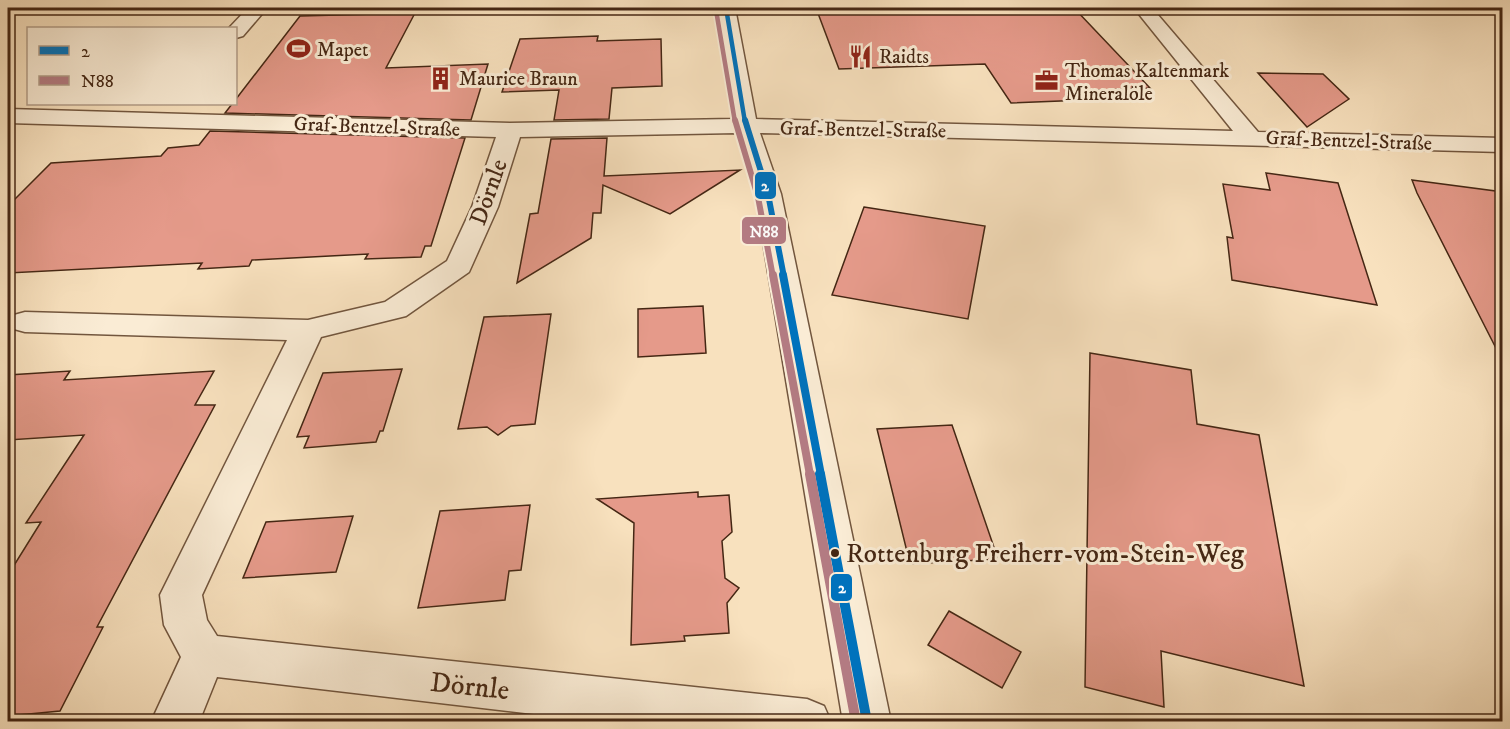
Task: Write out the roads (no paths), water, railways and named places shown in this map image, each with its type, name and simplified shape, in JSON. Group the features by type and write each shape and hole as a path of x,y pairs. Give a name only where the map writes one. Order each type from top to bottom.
{"street":[{"path":"237,31 258,8"},
{"path":"726,8 746,126 768,194 867,722"},
{"path":"1143,8 1250,137"},
{"name":"Graf-Bentzel-Straße","path":"8,116 160,111 510,130 746,126 1503,145"},
{"name":"Dörnle","path":"25,322 308,330 394,309 459,266 485,207 510,130"},
{"path":"175,722 204,655 186,625 181,595 308,330"},
{"name":"Dörnle","path":"204,655 807,722"}],"place":[{"name":"Mapet","path":"299,49"},
{"name":"Raidts","path":"861,56"},
{"name":"Maurice Braun","path":"441,78"},
{"name":"Thomas Kaltenmark Mineralöle","path":"1047,81"},
{"name":"Rottenburg Freiherr-vom-Stein-Weg","path":"835,553"}]}
